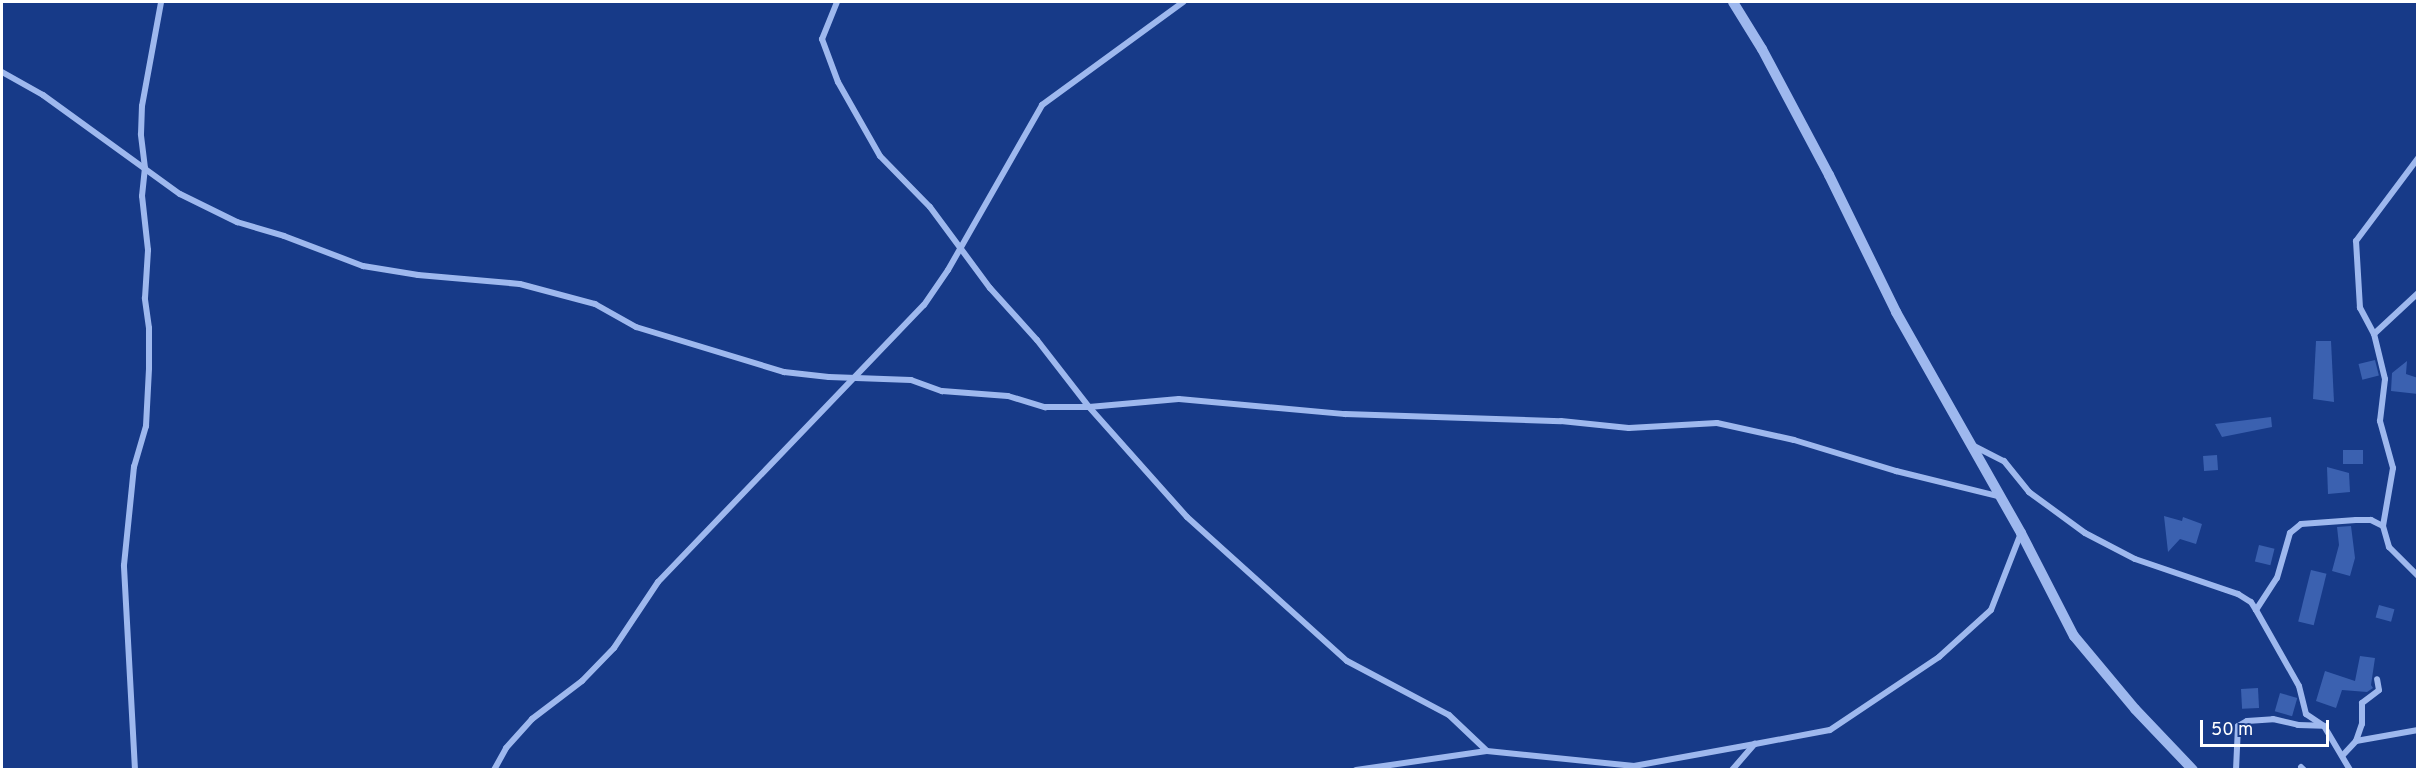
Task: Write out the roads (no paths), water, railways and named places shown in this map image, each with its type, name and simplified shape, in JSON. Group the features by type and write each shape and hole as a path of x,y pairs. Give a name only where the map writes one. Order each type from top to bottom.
{"street":[{"path":"135,770 124,565 135,467 146,426 149,328 145,298 148,250 142,196 145,168 141,134 142,106 161,2"},
{"path":"837,2 822,39 838,82 880,156 930,207 990,288 1037,340 1089,407 1187,517 1347,661 1449,716 1488,751"},
{"path":"494,770 506,748 532,719 582,681 614,648 658,582 924,305 1042,105 1183,2"},
{"path":"1733,2 1762,49 1829,175 1896,312 1998,496 2021,533 2074,636 2135,709 2193,770"},
{"path":"2,72 52,100 180,194 237,222 284,236 363,266 418,275 520,284 595,304 636,327 784,372 911,380 942,390 1008,396 1045,407 1089,407 1179,399 1345,414 1561,421 1629,428 1717,423 1794,440 1896,471 1998,496"},
{"path":"2418,158 2356,241 2360,308 2374,334 2385,379 2380,421 2393,468 2383,526 2389,547 2418,576"},
{"path":"2374,334 2418,293"},
{"path":"1970,444 2004,461 2029,492 2085,533 2135,559 2238,594 2251,602 2299,686 2306,714 2324,726 2350,770"},
{"path":"2256,610 2277,578 2290,532 2301,524 2371,520 2383,526"},
{"path":"1356,770 1488,751 1635,766 1830,730 1939,657 1991,610 2021,533"},
{"path":"2343,755 2356,741 2362,724 2362,703 2379,690 2377,679"},
{"path":"2236,770 2238,726 2247,721 2273,719 2298,725 2324,726"},
{"path":"2356,741 2418,730"},
{"path":"1732,770 1755,744"}]}
